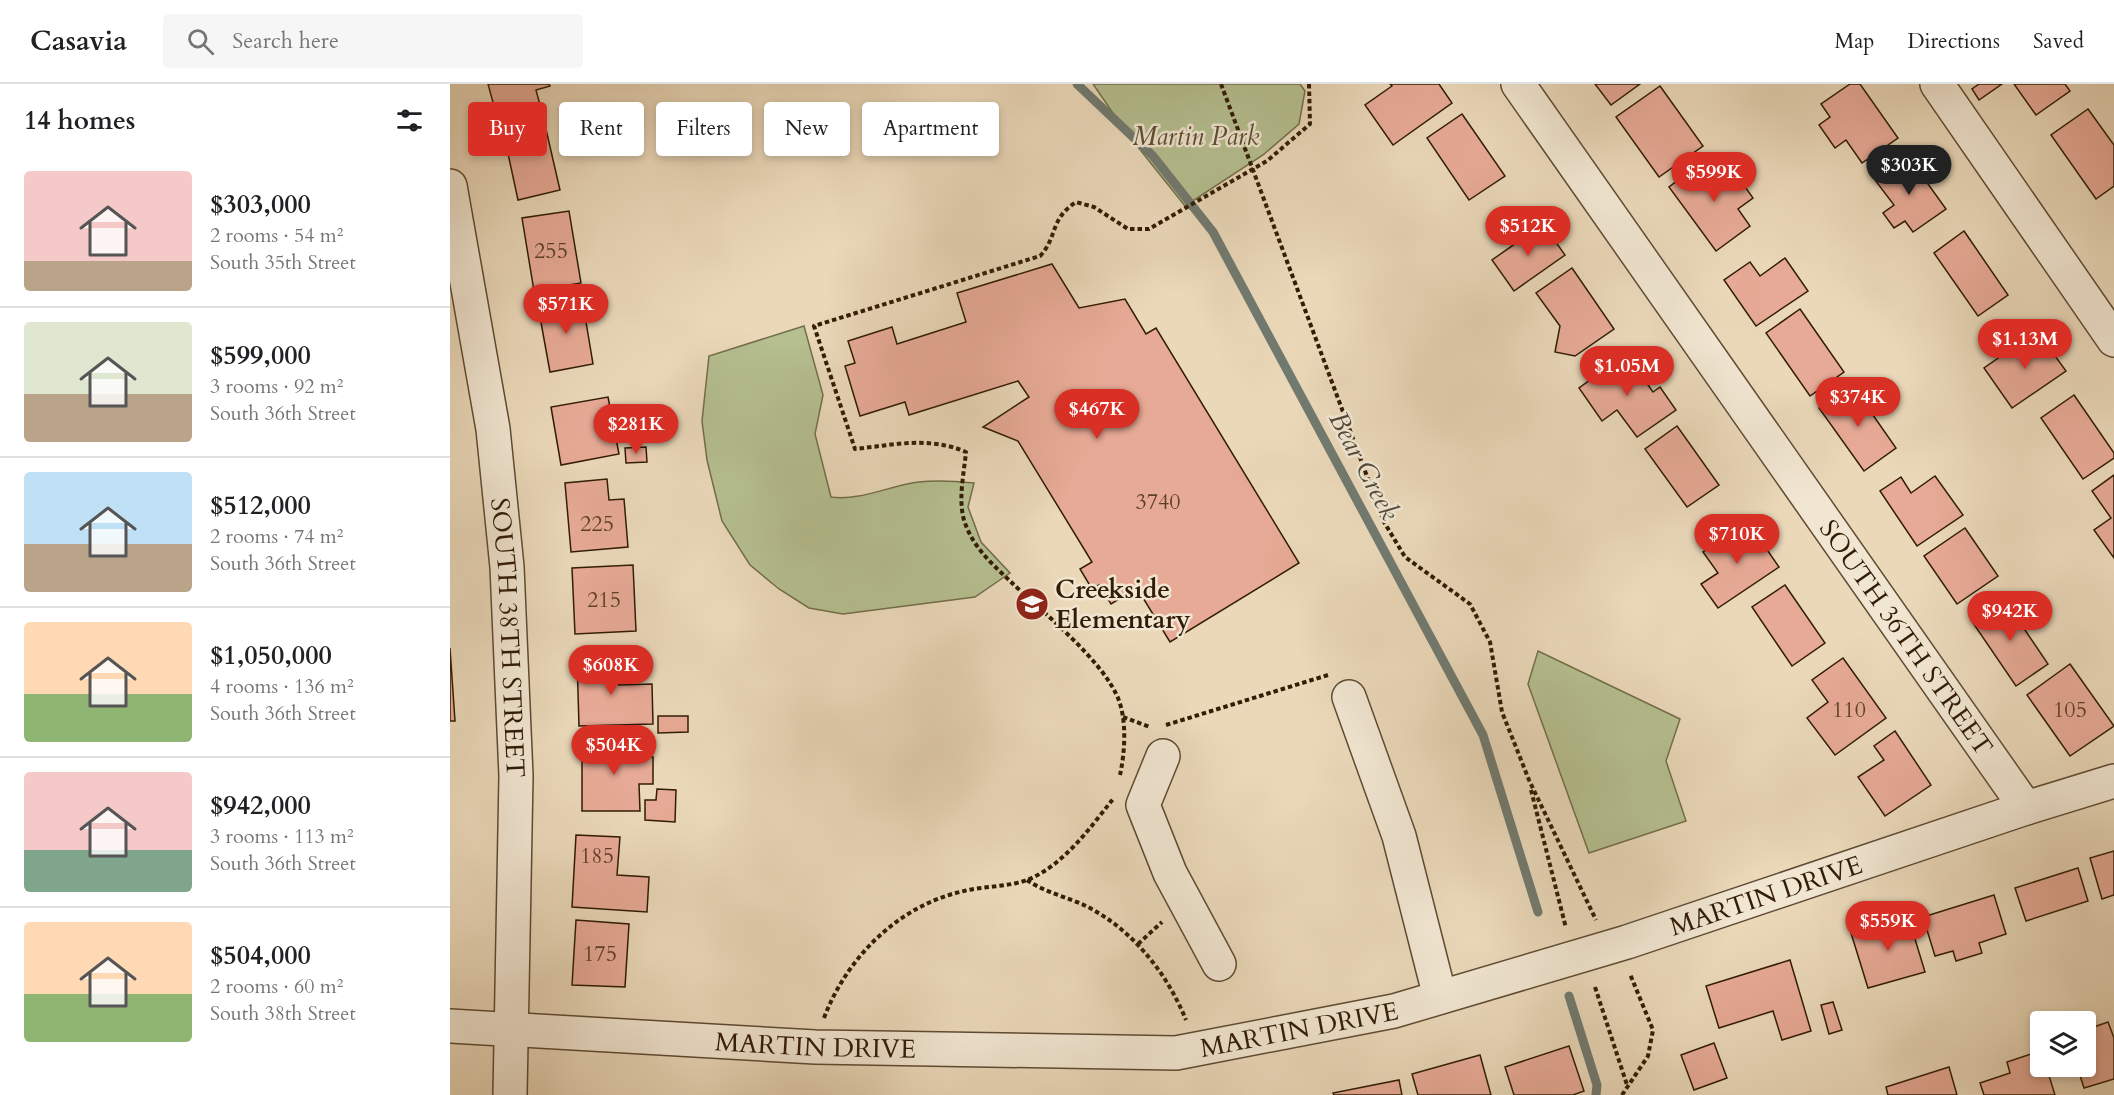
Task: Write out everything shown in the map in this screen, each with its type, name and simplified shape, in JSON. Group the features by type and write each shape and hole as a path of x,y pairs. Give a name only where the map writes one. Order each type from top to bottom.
{"street":[{"name":"SOUTH 36TH STREET","path":"1518,84 2026,808"},
{"path":"1937,84 2114,340"},
{"name":"SOUTH 38TH STREET","path":"450,186 493,429 507,567 516,776 510,1095"},
{"path":"1349,697 1399,836 1440,997"},
{"path":"1163,756 1143,805 1170,873 1219,964"},
{"name":"MARTIN DRIVE","path":"450,1026 815,1047 1176,1053 1394,1011 1627,942 2026,808 2114,781"}],"path":[{"path":"1221,84 1384,522 1405,557 1470,604 1490,642 1502,712 1529,780 1566,929"},
{"path":"1119,778 1124,717 1118,698 1107,678 1087,655 990,563 973,542 964,518 962,489 966,452 947,444 931,441 855,449 814,326 1040,256 1048,247 1056,221 1064,210 1076,202 1094,207 1128,228 1149,229 1181,213 1267,161 1310,124 1309,84"},
{"path":"815,1047 831,999 846,974 873,940 903,918 934,901 962,891 1027,880 1071,848 1114,798 1116,788"},
{"path":"1027,880 1111,920 1138,944 1184,1015 1198,1049"},
{"path":"1595,987 1627,1084 1622,1095"}],"green space":[{"name":"Martin Park","path":"1093,84 1300,84 1305,91 1299,124 1263,155 1185,206 1126,132"},
{"path":"804,326 823,395 815,434 831,497 853,497 918,482 974,483 968,507 981,542 1010,573 975,597 843,614 809,608 779,589 750,565 722,521 707,460 702,421 709,356"},
{"path":"1538,651 1680,719 1666,761 1686,821 1589,853 1528,684"}],"building":[{"path":"488,84 549,84 550,86 536,90 539,102 493,102"},
{"path":"1390,84 1439,84 1452,103 1393,145 1365,105 1392,86"},
{"path":"1595,84 1640,84 1611,105"},
{"path":"1850,84 1860,84 1898,138 1862,163 1846,140 1835,148 1819,125 1830,117 1821,104"},
{"path":"1979,84 2002,84 1979,100 1972,89"},
{"path":"2014,84 2065,84 2070,91 2036,115"},
{"path":"1660,86 1703,146 1659,177 1616,117"},
{"path":"2088,109 2114,145 2114,186 2096,199 2051,135"},
{"path":"1462,114 1505,176 1469,200 1427,138"},
{"path":"547,134 560,190 518,200 509,156 547,156"},
{"path":"1908,156 1946,209 1913,232 1905,221 1894,228 1883,213 1894,205 1875,180"},
{"path":"1704,161 1716,178 1731,167 1753,198 1738,209 1750,226 1716,251 1669,187"},
{"path":"569,211 581,283 534,291 522,218"},
{"path":"1543,224 1565,255 1514,291 1492,260"},
{"path":"1964,231 2008,295 1978,316 1934,253"},
{"path":"1785,258 1808,291 1756,326 1724,280 1750,262 1760,276"},
{"path":"1052,264 1079,308 1125,299 1146,334 1156,328 1299,563 1170,642 1137,588 1111,604 1099,585 1092,589 1080,569 1092,562 1018,441 983,427 1029,397 1018,381 909,415 905,402 860,416 845,366 855,363 848,341 892,327 897,344 966,322 957,293"},
{"path":"1572,268 1614,329 1575,356 1555,352 1560,326 1536,293"},
{"path":"582,298 593,364 550,372 538,306"},
{"path":"1800,309 1844,372 1810,396 1766,333"},
{"path":"2037,331 2066,371 2012,408 1984,368"},
{"path":"1626,354 1653,392 1660,387 1676,410 1637,437 1617,410 1602,421 1579,388"},
{"path":"1852,385 1896,448 1864,471 1819,408"},
{"path":"2074,395 2114,453 2114,458 2083,479 2041,418"},
{"path":"608,397 619,454 561,465 551,407"},
{"path":"1677,426 1719,485 1687,507 1645,449"},
{"path":"646,447 647,462 626,463 625,448"},
{"path":"2114,475 2114,558 2094,530 2111,518 2092,491"},
{"path":"1935,476 1963,515 1917,546 1880,491 1901,477 1911,493"},
{"path":"607,479 609,500 624,499 628,547 571,552 565,483"},
{"path":"1748,522 1779,567 1718,608 1701,584 1718,573 1703,552"},
{"path":"1965,528 1998,576 1957,604 1924,556"},
{"path":"633,565 636,631 575,634 572,568"},
{"path":"1785,585 1825,643 1792,666 1752,607"},
{"path":"2004,599 2048,664 2016,686 1971,620"},
{"path":"450,648 455,721 450,721"},
{"path":"618,658 619,685 652,684 653,724 579,726 577,659"},
{"path":"1843,658 1886,718 1835,755 1807,718 1828,702 1812,680"},
{"path":"2070,664 2114,726 2070,756 2027,695"},
{"path":"658,716 688,716 688,732 658,733"},
{"path":"1895,731 1931,785 1885,816 1858,777 1884,760 1874,746"},
{"path":"582,741 639,741 639,757 653,757 653,784 639,784 640,811 582,811"},
{"path":"657,789 676,790 675,822 645,820 645,800 656,800"},
{"path":"576,835 620,837 617,875 649,877 647,912 572,907"},
{"path":"2114,851 2114,895 2102,899 2090,858"},
{"path":"2078,868 2088,901 2026,921 2015,888"},
{"path":"1994,895 2006,934 1979,943 1982,953 1956,961 1953,951 1935,956 1923,917"},
{"path":"1908,916 1925,972 1868,988 1851,933"},
{"path":"576,920 629,924 625,987 572,985"},
{"path":"1790,960 1811,1031 1782,1040 1773,1011 1719,1028 1706,986"},
{"path":"1833,1002 1842,1030 1829,1034 1821,1005"},
{"path":"2108,1022 2114,1038 2114,1079 2084,1088 2080,1077 2096,1077 2096,1026"},
{"path":"1714,1043 1727,1078 1694,1090 1681,1055"},
{"path":"1569,1046 1584,1091 1573,1095 1514,1095 1505,1067"},
{"path":"2030,1054 2030,1077 2049,1077 2055,1095 1984,1095 1980,1083 2010,1073 2007,1062"},
{"path":"1480,1055 1491,1095 1418,1095 1412,1074"},
{"path":"1949,1067 1957,1095 1888,1095 1886,1087"},
{"path":"1399,1080 1402,1095 1334,1095 1333,1093"}],"waterway":[{"name":"Bear Creek","path":"1077,84 1153,156 1213,232 1483,735 1538,912"},
{"name":"Bear Creek","path":"1569,996 1597,1085 1596,1095"}],"place":[{"name":"Creekside Elementary","path":"1032,604"}]}
